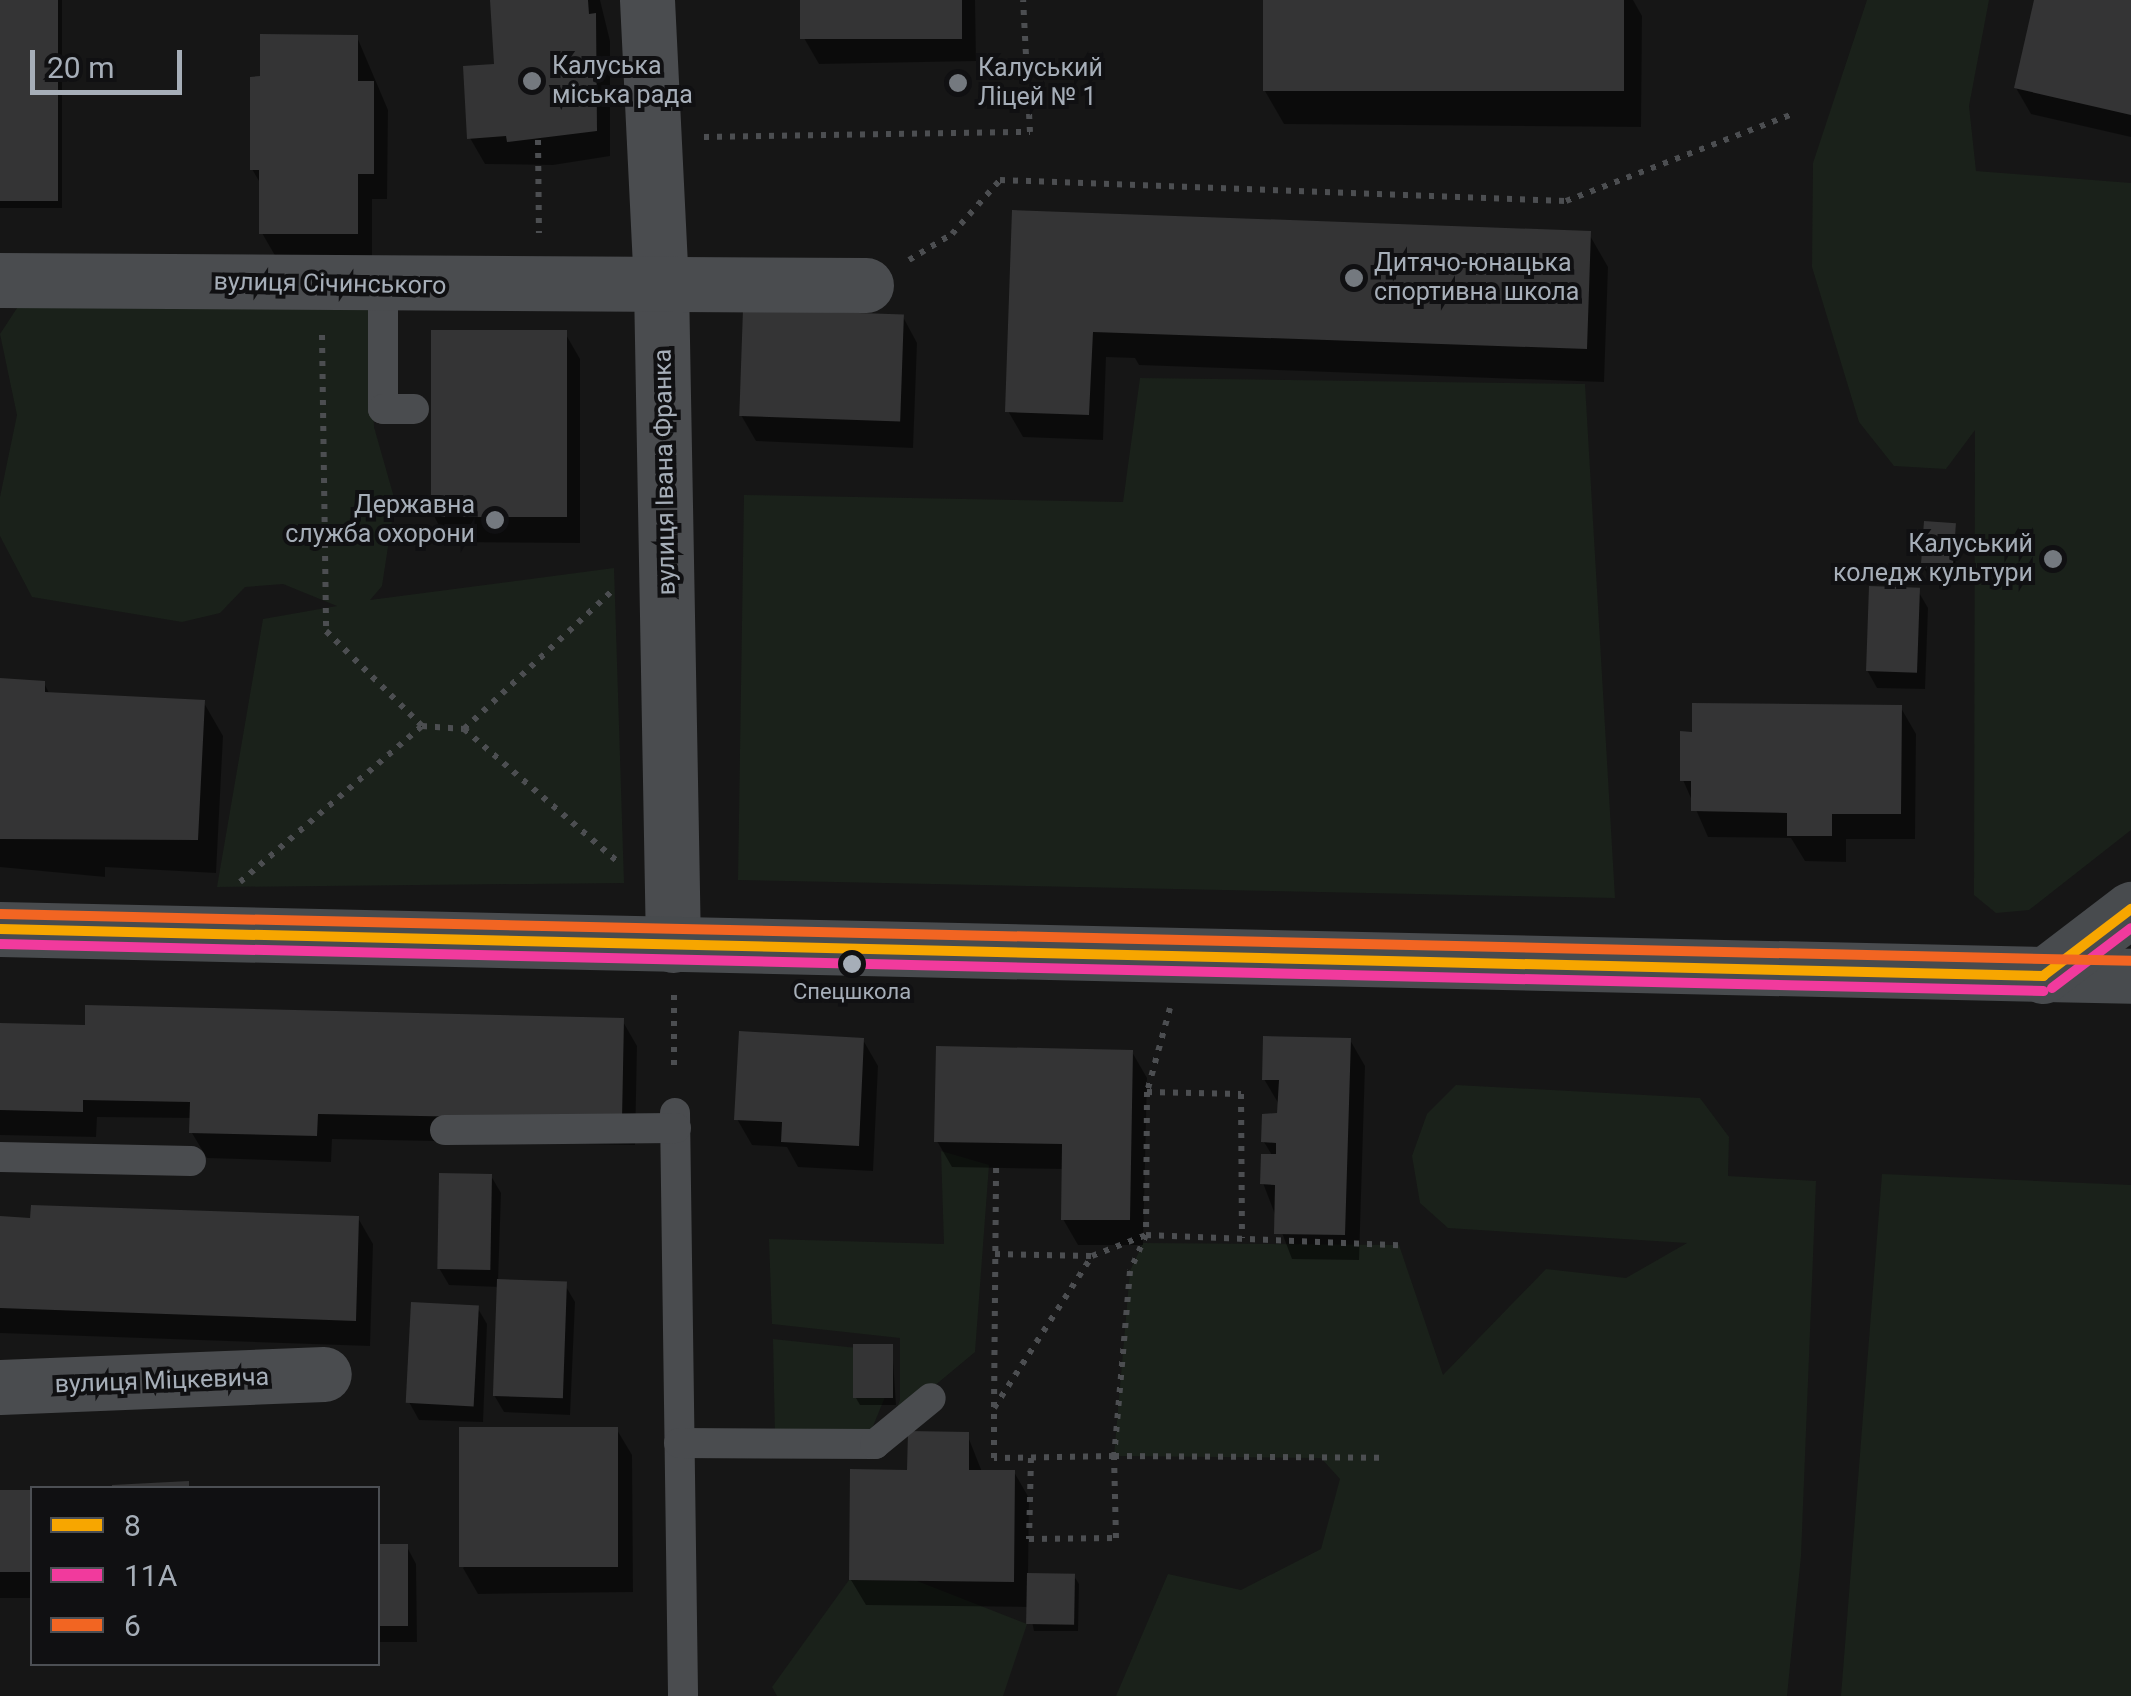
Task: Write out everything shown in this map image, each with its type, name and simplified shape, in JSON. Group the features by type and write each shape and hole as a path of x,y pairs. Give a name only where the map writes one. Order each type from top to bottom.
{"main road":[{"path":"2043,976 2131,908"},
{"path":"0,930 673,964 2131,976"}],"street":[{"name":"вулиця Івана Франка","path":"647,0 661,285 673,964"},
{"name":"вулиця Січинського","path":"0,280 866,285"},
{"name":"вулиця Міцкевича","path":"0,1387 324,1374"}],"lane":[{"path":"384,284 383,409 414,409"},
{"path":"445,1130 675,1121 682,1696"},
{"path":"0,1157 192,1160"},
{"path":"679,1443 875,1444 931,1398"}],"path":[{"path":"683,138 1030,132 1023,0"},
{"path":"866,285 952,234 1000,180 1566,201 1795,114"},
{"path":"538,140 539,239"},
{"path":"322,328 326,632 422,726 464,729 623,866"},
{"path":"464,729 617,586"},
{"path":"231,889 422,726"},
{"path":"673,964 675,1121"},
{"path":"1031,1458 1029,1539 1116,1538 1114,1456 1130,1271 1146,1236 1147,1092 1170,1029 1170,997"},
{"path":"1147,1092 1242,1094 1242,1238"},
{"path":"996,1160 994,1458 1380,1458"},
{"path":"995,1254 1092,1256 1146,1236 1398,1245"},
{"path":"994,1408 1092,1256"}],"shaded area":[{"name":"Калуський коледж культури","path":"1867,0 1989,0 1969,106 1976,171 2131,183 2131,830 2029,910 1996,913 1974,895 1975,430 1946,469 1894,466 1859,422 1812,267 1813,163"},
{"path":"369,298 374,427 395,501 382,586 370,600 614,568 624,883 217,887 263,619 337,606 283,584 245,587 220,613 182,622 32,597 0,536 0,497 17,415 0,334 21,302"},
{"path":"1140,378 1585,384 1615,898 738,880 744,495 1123,502"},
{"path":"1456,1085 1700,1098 1729,1137 1728,1176 1816,1181 1801,1556 1787,1696 1116,1696 1168,1574 1241,1590 1321,1549 1340,1479 1321,1458 1114,1456 1130,1271 1143,1243 1399,1245 1443,1375 1546,1269 1626,1278 1687,1243 1448,1228 1420,1203 1412,1156 1427,1114"},
{"path":"941,1151 989,1165 975,1352 891,1422 900,1400 900,1338 772,1324 769,1239 944,1244"},
{"path":"1882,1174 2131,1185 2131,1696 1841,1696"},
{"path":"773,1339 885,1351 885,1397 869,1436 775,1436"},
{"path":"849,1580 917,1581 1027,1624 1003,1696 777,1696 772,1687"}],"building":[{"path":"0,0 58,0 58,201 0,201"},
{"name":"Калуська міська рада","path":"490,0 588,0 589,14 596,13 597,131 507,142 506,136 467,139 463,66 494,64"},
{"path":"800,0 962,0 962,39 800,39"},
{"path":"1263,0 1624,0 1624,91 1263,91"},
{"path":"2034,0 2131,0 2131,115 2014,88"},
{"path":"260,34 358,35 358,81 374,81 374,174 358,174 358,234 259,234 259,170 250,170 250,77 260,76"},
{"name":"Дитячо-юнацька спортивна школа","path":"1012,210 1591,231 1587,349 1093,332 1089,415 1005,412"},
{"path":"743,309 904,315 900,422 739,416"},
{"path":"431,330 567,330 567,517 431,517"},
{"path":"1924,521 1956,523 1953,570 1921,568"},
{"path":"1869,586 1920,588 1917,673 1866,671"},
{"path":"0,678 45,681 45,692 205,700 198,840 0,839"},
{"path":"1692,703 1902,705 1901,814 1832,814 1832,836 1787,836 1787,813 1691,811 1691,781 1680,781 1680,731 1692,732"},
{"path":"85,1005 624,1018 622,1120 318,1114 317,1136 189,1133 190,1102 83,1100 83,1112 0,1110 0,1023 85,1025"},
{"path":"739,1031 864,1038 859,1146 781,1142 782,1122 734,1120"},
{"path":"1263,1036 1351,1038 1345,1235 1274,1234 1275,1185 1260,1184 1261,1154 1276,1154 1276,1143 1261,1142 1262,1114 1277,1113 1279,1080 1262,1080"},
{"path":"936,1046 1133,1050 1130,1220 1061,1220 1062,1144 934,1142"},
{"path":"439,1173 492,1174 490,1270 437,1269"},
{"path":"31,1205 359,1216 356,1321 0,1308 0,1216 30,1218"},
{"path":"497,1279 567,1281 563,1398 493,1396"},
{"path":"411,1302 479,1306 474,1406 406,1403"},
{"path":"853,1344 893,1344 893,1398 853,1398"},
{"path":"459,1427 618,1427 618,1567 459,1567"},
{"path":"908,1431 969,1432 969,1470 1015,1470 1014,1582 849,1580 850,1469 907,1470"},
{"path":"189,1481 189,1486 112,1485"},
{"path":"0,1490 30,1490 30,1572 0,1572"},
{"path":"380,1544 408,1544 408,1626 380,1626"},
{"path":"1027,1573 1075,1574 1074,1625 1026,1624"}],"transit line":[{"name":"8","path":"2043,976 2131,909"},
{"name":"6","path":"0,914 2131,961"},
{"name":"11А","path":"2052,988 2131,928"},
{"name":"8","path":"0,929 2043,976"},
{"name":"11А","path":"0,944 2043,991"}],"place":[{"name":"Калуська міська рада","path":"532,81"},
{"name":"Калуський Ліцей № 1","path":"958,83"},
{"name":"Дитячо-юнацька спортивна школа","path":"1354,278"},
{"name":"Державна служба охорони","path":"495,520"},
{"name":"Калуський коледж культури","path":"2053,559"},
{"name":"Спецшкола","path":"852,964"}]}
